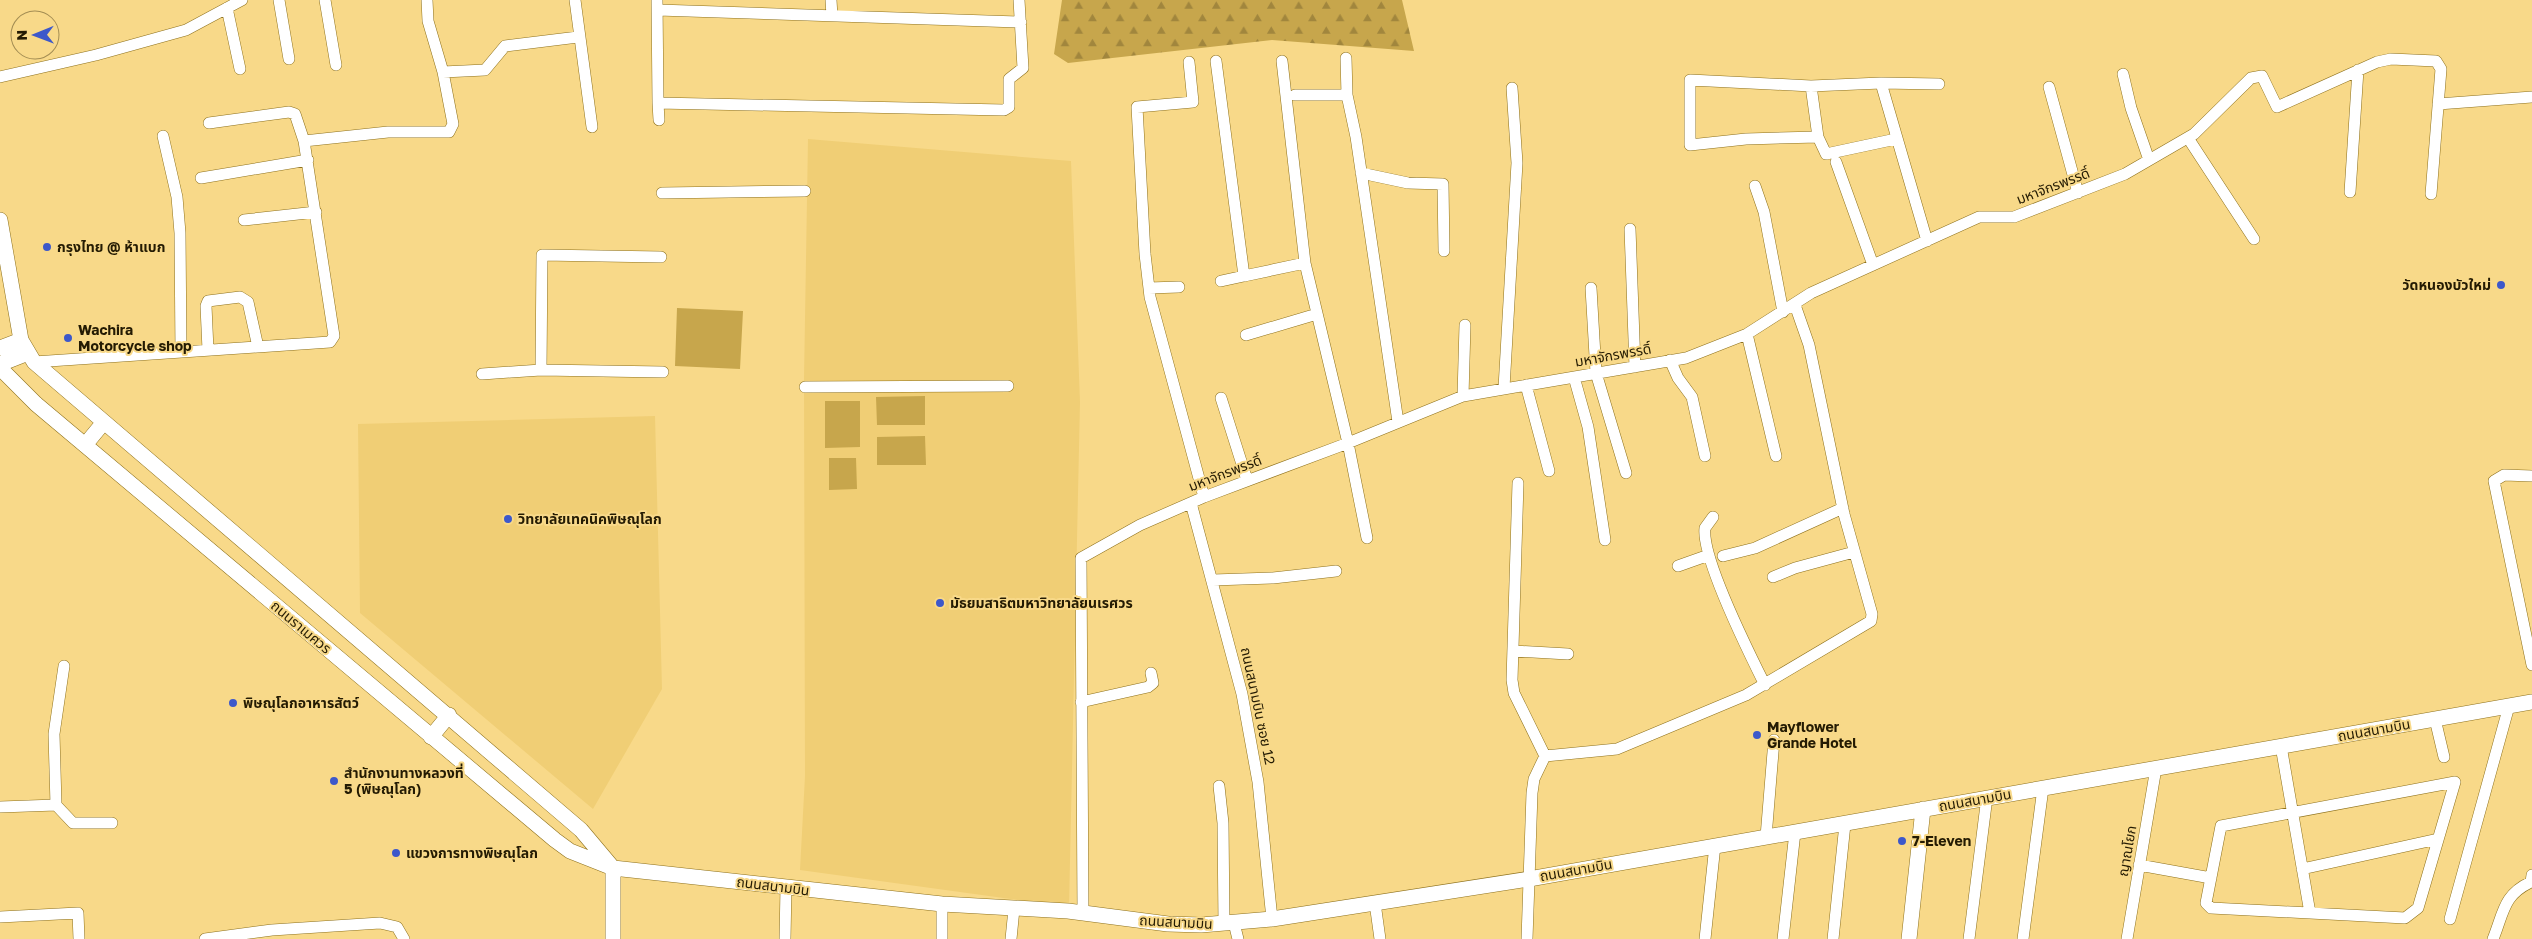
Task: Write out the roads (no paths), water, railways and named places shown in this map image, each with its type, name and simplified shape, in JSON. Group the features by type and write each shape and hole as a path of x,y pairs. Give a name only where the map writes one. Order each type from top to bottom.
{"street":[{"path":"0,77 96,55 186,30 242,0"},
{"path":"279,0 289,59"},
{"path":"325,0 336,66"},
{"path":"304,142 388,132 449,132 453,124 442,72 428,21 427,0"},
{"path":"575,0 578,37 592,127"},
{"path":"831,0 832,16"},
{"path":"658,103 1004,110 1009,106 1009,79 1023,68 1020,0"},
{"path":"659,120 658,5 832,16 1021,22"},
{"path":"227,8 240,69"},
{"path":"442,72 485,70 505,46 578,37"},
{"path":"1346,58 1347,95 1361,173 1398,422"},
{"name":"มหาจักรพรรดิ์","path":"1083,913 1081,558 1140,525 1204,497 1348,443 1463,396 1686,358 1747,334 1811,293 1979,217 2014,217 2125,174 2188,138 2251,78 2262,76 2277,107 2384,60 2436,61 2441,69 2438,104"},
{"path":"1216,61 1244,276"},
{"path":"1282,61 1305,263 1348,443 1367,538"},
{"path":"1189,62 1193,102 1136,107 1149,288 1172,385 1204,497"},
{"path":"2350,192 2358,70"},
{"path":"2123,74 2131,108 2149,160"},
{"path":"1818,137 1746,139 1690,145 1690,80 1811,86 1881,83 1939,84"},
{"path":"1881,83 1927,240"},
{"path":"1811,86 1818,137 1826,154 1896,139"},
{"path":"2049,87 2078,193"},
{"path":"1504,388 1517,163 1512,88"},
{"path":"1295,95 1347,95"},
{"path":"2431,194 2438,104 2532,97"},
{"path":"0,348 27,352 181,352 330,342 334,336 308,160 299,123 292,113 209,123"},
{"path":"162,136 177,206 181,352"},
{"path":"2188,138 2254,239"},
{"path":"200,178 308,160"},
{"path":"1836,162 1873,265"},
{"path":"1361,173 1408,183 1443,184 1444,251"},
{"path":"1756,186 1764,212 1782,312"},
{"path":"662,193 805,191"},
{"path":"244,220 316,212"},
{"path":"0,220 27,352"},
{"path":"1630,229 1635,366"},
{"path":"541,370 542,256 661,257"},
{"path":"1221,281 1305,263"},
{"path":"1149,288 1180,287"},
{"path":"1591,288 1596,373 1626,473"},
{"path":"208,350 206,306 208,301 240,297 248,302 258,347"},
{"path":"1545,756 1618,749 1765,685 1871,621 1872,614 1843,508 1809,345 1795,305"},
{"path":"1246,335 1316,314"},
{"path":"1463,396 1465,325"},
{"path":"1747,334 1776,456"},
{"path":"0,364 27,352"},
{"name":"ถนนราเมศวร","path":"27,352 104,422 449,715 581,830 614,868"},
{"path":"1670,360 1678,378 1692,397 1705,456"},
{"name":"ถนนราเมศวร","path":"0,368 14,385 85,446 431,737 570,851 614,868"},
{"path":"482,374 541,370 663,372"},
{"path":"1574,377 1588,427 1605,540"},
{"path":"1526,385 1549,471"},
{"path":"805,388 1008,386"},
{"path":"1221,398 1247,480"},
{"path":"85,446 104,422"},
{"path":"2532,476 2504,475 2494,481 2532,665"},
{"path":"1518,483 1512,680 1514,692 1545,756"},
{"name":"ถนนสนามบิน ซอย 12","path":"1191,503 1242,694 1258,782 1272,919"},
{"path":"1722,556 1755,548 1843,508"},
{"path":"1713,517 1705,528 1704,535 1709,555 1747,648 1765,685"},
{"path":"1773,577 1795,568 1854,552"},
{"path":"1678,566 1709,555"},
{"path":"1213,580 1274,578 1336,571"},
{"path":"1514,651 1568,654"},
{"path":"64,666 54,734 56,805 73,823 112,823"},
{"path":"1081,702 1148,687 1153,683 1151,673"},
{"name":"ถนนสนามบิน","path":"614,868 942,904 1083,913 1168,924 1229,924 1529,879 1715,844 1845,824 2532,702"},
{"path":"2450,919 2509,706"},
{"path":"431,737 449,715"},
{"path":"2435,719 2444,757"},
{"path":"1766,837 1774,740"},
{"path":"2281,746 2291,813 2310,913"},
{"path":"1526,939 1532,793 1534,780 1545,756"},
{"name":"ญาณโยก","path":"2127,939 2156,768"},
{"path":"2455,782 2418,908 2405,918 2212,908 2206,903 2221,826 2291,813 2455,782"},
{"path":"1219,786 1229,924 1238,939"},
{"path":"2023,939 2043,788"},
{"path":"1969,939 1987,798"},
{"path":"0,807 56,805"},
{"path":"1909,939 1923,809"},
{"path":"1833,939 1845,824"},
{"path":"1783,939 1795,832"},
{"path":"2302,869 2438,839"},
{"path":"1705,939 1715,844"},
{"path":"2139,865 2211,878"},
{"path":"613,939 614,868"},
{"path":"2493,939 2510,897 2516,889 2531,882 2532,875"},
{"path":"785,939 786,887"},
{"path":"1375,903 1380,939"},
{"path":"942,904 942,939"},
{"path":"1011,939 1014,909"},
{"path":"0,917 78,913 79,939"},
{"path":"205,939 380,923 397,927 404,939"}],"place":[{"name":"กรุงไทย @ ห้าแบก","path":"47,247"},
{"name":"วัดหนองบัวใหม่","path":"2501,285"},
{"name":"Wachira Motorcycle shop","path":"68,338"},
{"name":"วิทยาลัยเทคนิคพิษณุโลก","path":"508,519"},
{"name":"มัธยมสาธิตมหาวิทยาลัยนเรศวร","path":"940,603"},
{"name":"พิษณุโลกอาหารสัตว์","path":"233,703"},
{"name":"Mayflower Grande Hotel","path":"1757,735"},
{"name":"สำนักงานทางหลวงที่ 5 (พิษณุโลก)","path":"334,781"},
{"name":"7-Eleven","path":"1902,841"},
{"name":"แขวงการทางพิษณุโลก","path":"396,853"}]}
